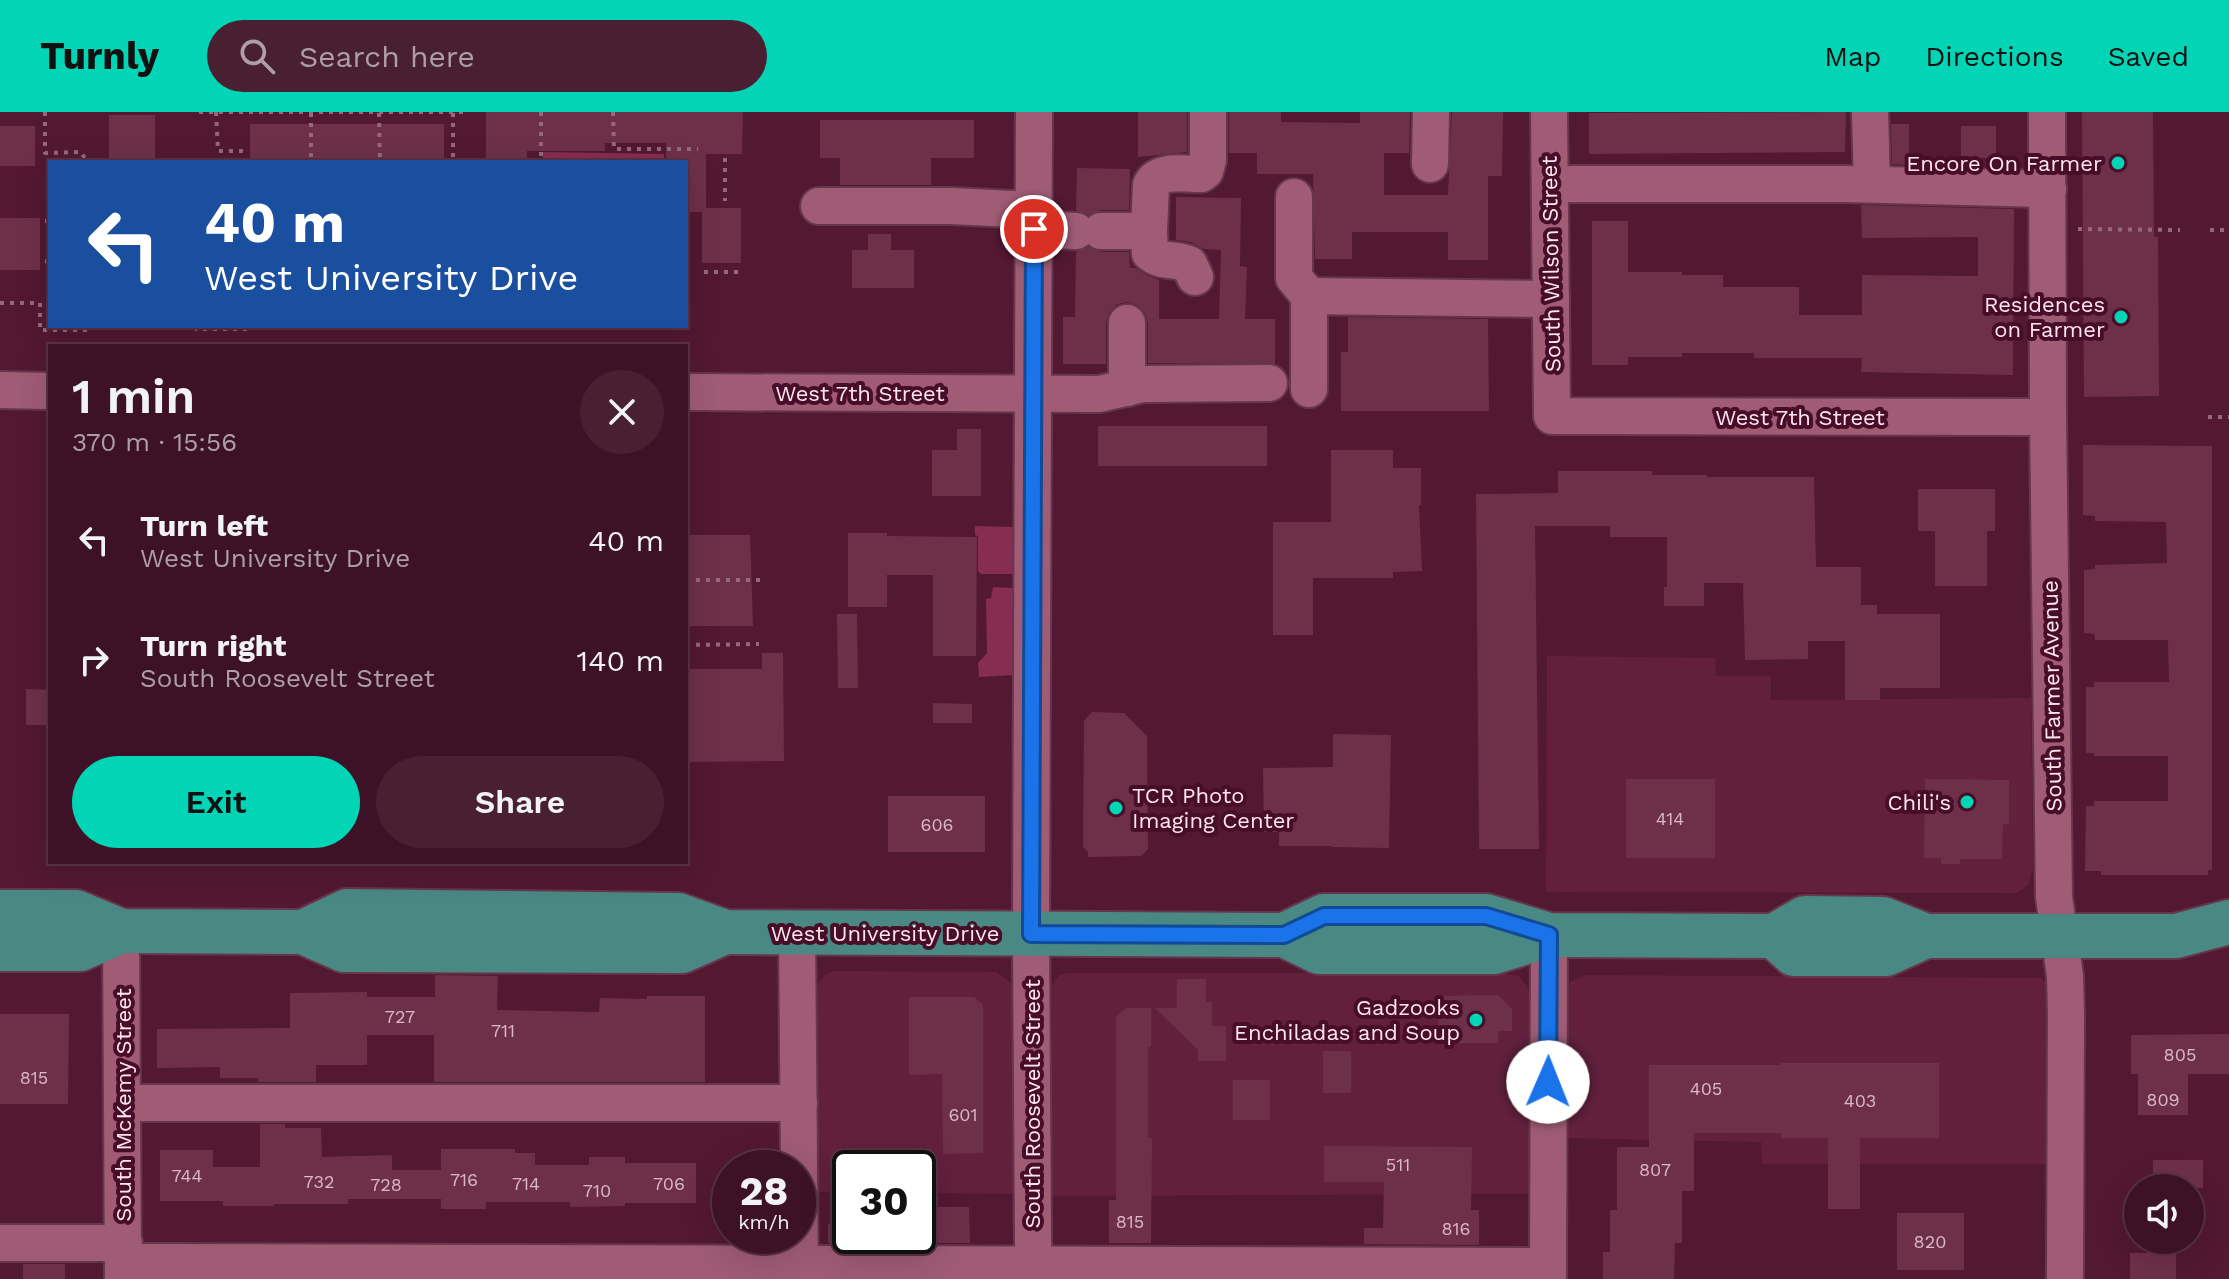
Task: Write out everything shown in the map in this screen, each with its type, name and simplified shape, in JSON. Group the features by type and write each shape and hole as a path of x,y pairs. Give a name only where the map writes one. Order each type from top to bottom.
{"main road":[{"name":"West University Drive","path":"0,912 76,912 121,931 303,932 344,950 682,951 725,932 1284,935 1319,952 1494,952 1549,935 1774,936 1805,918 1883,919 1926,936 2176,936 2229,922"},
{"name":"West University Drive","path":"0,949 80,949 121,931"},
{"name":"West University Drive","path":"2176,936 2229,952"}],"street":[{"name":"South Roosevelt Street","path":"1034,112 1031,934 1035,1272"},
{"path":"1195,277 1189,264 1161,259 1150,253 1151,185 1157,176 1201,174 1205,171 1208,160 1208,112"},
{"path":"1430,164 1431,112"},
{"name":"South Wilson Street","path":"1549,112 1552,416"},
{"path":"1870,112 1872,184"},
{"name":"South Farmer Avenue","path":"2047,112 2054,897 2065,976 2065,1279"},
{"path":"1550,184 1872,184 2048,189"},
{"path":"1294,197 1294,278 1309,296 1309,389"},
{"path":"819,206 951,206 1088,231 1149,231"},
{"path":"1309,296 1551,299"},
{"path":"1127,323 1127,388"},
{"name":"West 7th Street","path":"688,392 1099,394 1143,384 1269,383"},
{"path":"0,390 48,391"},
{"name":"West 7th Street","path":"1552,416 2048,417"},
{"name":"South McKemy Street","path":"121,931 123,1261"},
{"path":"797,933 800,1271"},
{"path":"0,1243 123,1261 800,1271 1548,1272 1549,935"},
{"path":"122,1103 799,1103"}],"path":[{"path":"45,112 45,153 81,152 86,160"},
{"path":"199,112 466,112"},
{"path":"216,112 218,151 248,151"},
{"path":"541,112 541,160"},
{"path":"613,112 614,149 698,149"},
{"path":"311,113 311,160"},
{"path":"379,113 380,160"},
{"path":"453,113 453,160"},
{"path":"725,158 725,201"},
{"path":"2075,229 2180,230"},
{"path":"2210,230 2229,230"},
{"path":"704,272 741,272"},
{"path":"0,303 40,303 40,330 91,328"},
{"path":"196,328 247,328"},
{"path":"2208,417 2229,417"},
{"path":"688,580 760,580"},
{"path":"688,645 759,644"}],"shaded area":[{"path":"543,152 664,154 664,160 543,160"},
{"path":"975,526 1013,527 1013,574 981,574 978,571"},
{"path":"993,587 1013,588 1014,675 979,677 978,663 987,653 986,599 991,598"},
{"path":"1547,656 1715,658 1716,676 1771,676 1771,700 2031,698 2033,869 2028,885 2017,893 1546,892"},
{"path":"833,971 996,972 1013,984 1015,1194 936,1193 936,1150 832,1150 832,1192 816,1192 815,992 825,975"},
{"path":"1504,973 1519,976 1529,989 1533,1194 1051,1196 1052,984 1060,975"},
{"path":"1585,975 2040,978 2049,990 2050,1164 1762,1164 1761,1142 1562,1138 1564,992 1570,982"}],"building":[{"path":"486,112 743,112 742,154 706,154 706,208 741,208 741,263 702,263 702,212 688,212 688,160 666,160 666,143 605,143 605,151 527,151 527,160 486,160"},
{"path":"1138,112 1187,112 1187,152 1138,157"},
{"path":"1229,112 1281,112 1281,122 1360,123 1360,112 1410,112 1409,153 1384,153 1384,195 1448,195 1452,112 1503,112 1502,176 1488,176 1488,260 1448,260 1448,232 1352,232 1352,259 1315,259 1313,174 1257,174 1257,153 1229,153"},
{"path":"1846,112 1845,152 1589,154 1589,113"},
{"path":"2082,112 2153,112 2159,396 2084,397"},
{"path":"109,115 155,115 155,158 109,158"},
{"path":"820,120 974,120 974,158 931,158 931,185 840,185 840,158 820,158"},
{"path":"250,124 444,124 444,160 250,160"},
{"path":"1891,124 1909,124 1909,165 1892,164"},
{"path":"0,126 35,126 35,166 0,166"},
{"path":"1961,126 1996,126 1996,158 1961,158"},
{"path":"1077,168 1130,169 1129,210 1101,210 1089,215 1076,210"},
{"path":"1176,197 1241,198 1240,266 1247,267 1245,319 1275,319 1275,364 1148,363 1145,313 1137,305 1126,302 1116,305 1109,313 1106,323 1106,364 1063,364 1063,317 1075,317 1076,252 1088,247 1101,252 1129,252 1130,268 1159,280 1159,319 1219,319 1221,250 1204,249 1191,242 1176,240"},
{"path":"1861,205 2014,209 2013,375 1861,372 1862,358 1754,358 1754,353 1628,357 1628,365 1592,365 1592,221 1628,221 1628,272 1723,275 1723,287 1799,287 1799,315 1862,315 1862,275 1978,276 1978,237 1862,238"},
{"path":"0,218 40,218 40,270 0,270"},
{"path":"868,234 891,234 891,250 914,250 914,288 852,288 852,250 868,250"},
{"path":"1348,317 1488,319 1489,411 1341,411 1341,352 1348,352"},
{"path":"1098,426 1267,426 1267,466 1098,466"},
{"path":"957,429 981,429 981,496 932,496 932,450 957,450"},
{"path":"2083,445 2212,446 2212,870 2208,870 2208,875 2101,875 2101,871 2085,871 2086,806 2094,806 2094,801 2168,801 2168,756 2094,756 2094,753 2086,753 2086,687 2094,687 2094,682 2169,682 2168,640 2095,640 2094,634 2084,633 2084,570 2095,569 2095,565 2167,563 2166,522 2095,521 2095,516 2083,515"},
{"path":"1331,450 1393,450 1393,468 1421,468 1422,571 1393,572 1393,578 1313,578 1313,635 1273,635 1273,522 1331,522"},
{"path":"1558,471 1652,471 1652,475 1707,477 1814,477 1816,567 1861,567 1861,605 1877,605 1877,614 1940,614 1940,688 1880,688 1880,700 1845,700 1845,641 1808,641 1808,659 1745,660 1743,583 1704,583 1704,606 1664,606 1667,537 1610,537 1610,526 1535,526 1539,849 1479,849 1476,494 1558,493"},
{"path":"1918,489 1995,489 1995,531 1987,531 1987,586 1935,586 1935,531 1918,531"},
{"path":"848,533 977,537 976,656 933,656 933,575 887,575 887,607 848,607"},
{"path":"688,535 750,535 753,626 688,626"},
{"path":"837,614 857,614 858,688 838,688"},
{"path":"762,653 783,653 784,761 688,762 688,669 762,669"},
{"path":"26,689 48,690 48,725 26,725"},
{"path":"933,703 972,704 972,723 933,723"},
{"name":"TCR Photo Imaging Center","path":"1092,712 1124,713 1147,736 1148,849 1141,856 1088,857 1083,847 1084,721"},
{"path":"1333,734 1391,735 1389,848 1279,846 1279,832 1264,832 1263,768 1333,767"},
{"path":"1626,779 1715,779 1715,858 1626,858"},
{"name":"Chili's","path":"1925,779 2009,780 2009,824 2003,824 2002,859 1960,859 1960,864 1941,864 1941,858 1924,858"},
{"path":"888,796 985,796 985,852 888,852"},
{"path":"435,975 498,976 497,1010 599,1012 600,998 705,996 705,1082 434,1082 434,1035 367,1035 367,1065 316,1065 316,1082 258,1082 258,1078 220,1078 220,1067 157,1068 157,1029 290,1028 290,993 367,992 367,997 435,997"},
{"path":"1177,979 1206,979 1206,1002 1212,1002 1212,1026 1226,1026 1226,1061 1198,1061 1198,1050 1155,1008 1177,1008"},
{"name":"Gadzooks Enchiladas and Soup","path":"1498,995 1512,1009 1512,1031 1498,1031 1498,1043 1439,1043 1439,996"},
{"path":"909,997 974,997 983,1005 983,1153 943,1154 942,1074 909,1075"},
{"path":"1126,1008 1151,1008 1148,1138 1152,1138 1151,1243 1109,1243 1109,1200 1116,1200 1116,1017"},
{"path":"0,1014 69,1014 68,1104 0,1104"},
{"path":"2229,1034 2229,1074 2188,1074 2188,1115 2138,1115 2138,1074 2131,1074 2131,1035"},
{"path":"1323,1051 1351,1051 1351,1093 1323,1093"},
{"path":"1939,1063 1939,1138 1860,1138 1860,1209 1828,1209 1828,1138 1781,1138 1781,1133 1694,1133 1694,1191 1682,1191 1682,1243 1675,1243 1674,1279 1603,1279 1603,1252 1610,1252 1610,1210 1617,1210 1617,1147 1649,1147 1649,1065"},
{"path":"1233,1080 1270,1080 1270,1120 1233,1120"},
{"path":"260,1124 321,1128 322,1157 392,1155 392,1170 441,1170 441,1149 515,1149 515,1153 535,1153 535,1165 589,1165 589,1157 625,1157 625,1163 696,1163 696,1203 570,1207 570,1202 486,1202 486,1209 441,1209 441,1199 348,1199 348,1204 274,1206 223,1206 223,1201 160,1201 160,1150 213,1150 213,1167 260,1167"},
{"path":"1324,1146 1472,1147 1471,1210 1479,1210 1479,1245 1364,1244 1364,1228 1383,1228 1384,1182 1324,1182"},
{"path":"2153,1160 2203,1160 2203,1174 2153,1174"},
{"path":"936,1207 969,1207 970,1243 936,1243"},
{"path":"1897,1213 1964,1213 1964,1270 1897,1270"},
{"path":"828,1224 832,1224 832,1243 828,1243"},
{"path":"2130,1254 2176,1254 2176,1279 2130,1279"},
{"path":"23,1264 65,1264 65,1279 23,1279"}],"place":[{"name":"Encore On Farmer","path":"2118,163"},
{"name":"Residences on Farmer","path":"2121,317"},
{"name":"Chili's","path":"1967,802"},
{"name":"TCR Photo Imaging Center","path":"1116,808"},
{"name":"Gadzooks Enchiladas and Soup","path":"1476,1020"}],"route":[{"path":"1034,229 1031,934 1284,935 1324,916 1486,916 1549,935 1548,1082"}]}
